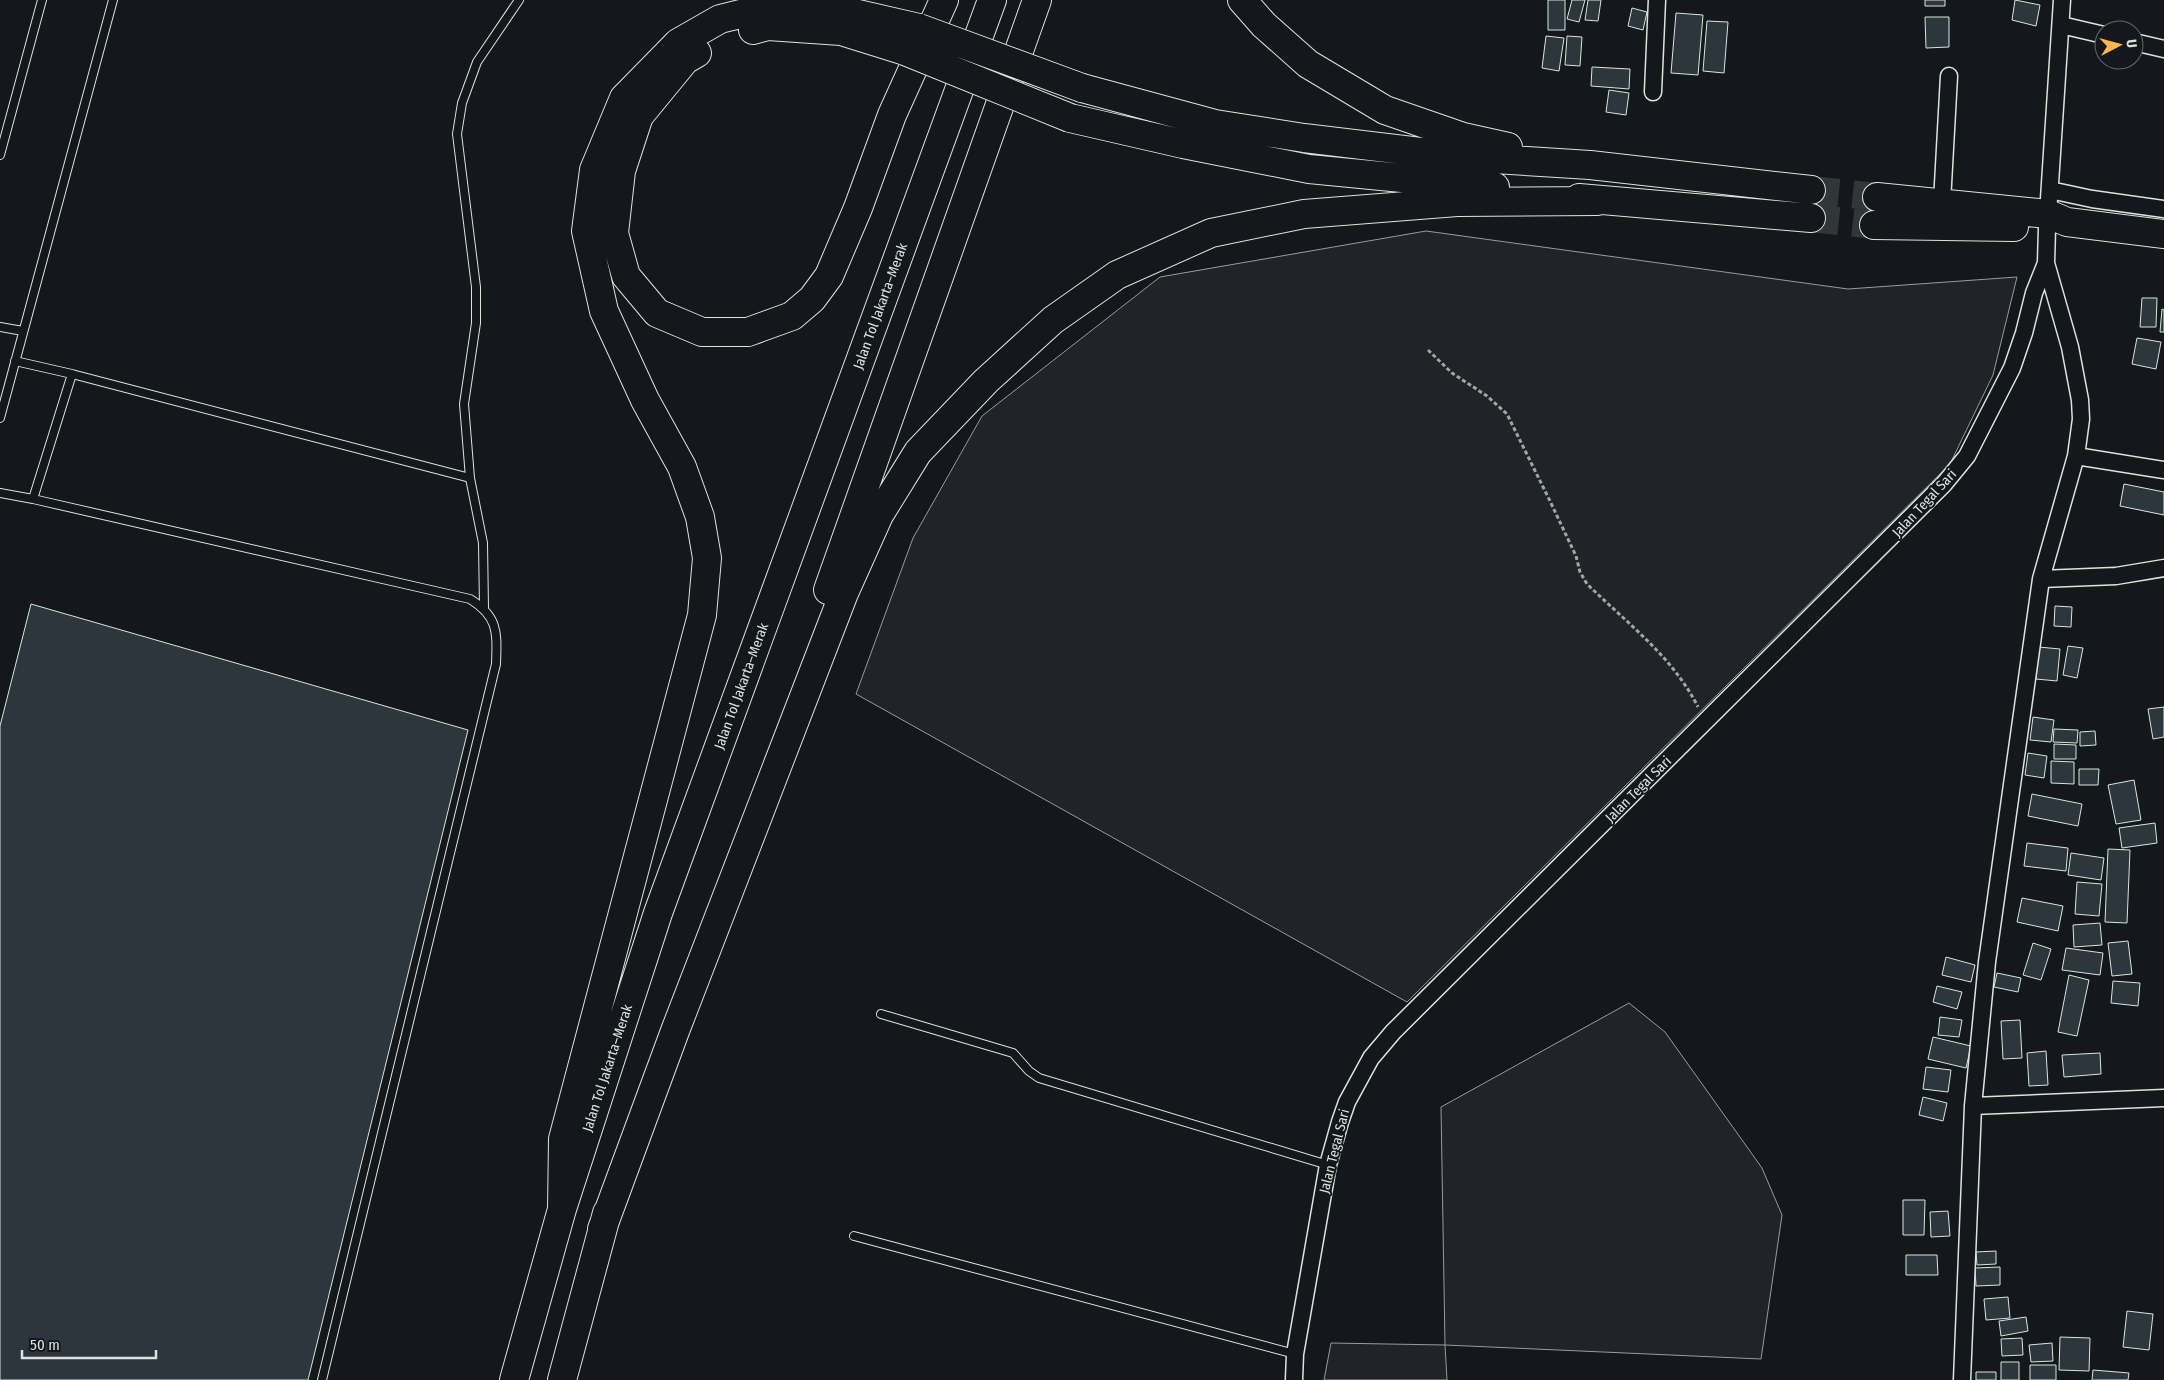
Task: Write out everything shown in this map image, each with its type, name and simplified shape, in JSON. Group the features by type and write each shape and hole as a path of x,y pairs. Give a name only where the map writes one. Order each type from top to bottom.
{"highway":[{"path":"944,0 892,115 858,208 833,268 812,299 792,316 748,332 702,332 657,313 626,276 614,234 621,171 639,116 685,60 726,37 768,26 841,31 912,40 1082,88 1215,124 1304,138 1462,157 1590,165 1811,190"},
{"name":"Jalan Tol Jakarta–Merak","path":"514,1380 562,1209 658,913 992,0"},
{"path":"562,1380 602,1229 1037,0"},
{"path":"1242,0 1264,26 1308,64 1384,110 1463,136 1590,165"},
{"path":"562,1209 563,1139 702,615 707,558 700,517 682,467 645,400 604,312 586,230 594,170 624,98 678,42 720,19 769,7 845,11 912,40 1070,118 1182,144 1308,168 1461,183 1598,200 1810,218"},
{"path":"1877,197 2053,214 2164,234"},
{"path":"602,1229 675,1031 837,612 867,541 879,516 918,452 986,381 1052,320 1117,275 1211,233 1304,214 1457,202 1598,200"},
{"path":"1874,225 2053,214"}],"street":[{"path":"1652,92 1657,0"},
{"name":"Jalan Tegal Sari","path":"1294,1380 1295,1354 1328,1165 1347,1102 1372,1058 1393,1032 1944,484 1966,456 2012,368 2024,333 2034,293 2046,263 2053,214 2062,0"},
{"path":"2061,25 2094,33"},
{"path":"2144,44 2164,49"},
{"path":"1942,202 1950,76"},
{"path":"2053,214 2092,199 2164,209"},
{"path":"1962,1380 1973,1106 1987,962 2041,578 2076,456 2081,418 2080,400 2070,347 2046,263"},
{"path":"2076,456 2164,470"},
{"path":"2041,578 2116,576 2164,568"},
{"path":"1973,1106 2164,1098"}],"lane":[{"path":"0,155 3,135 42,0"},
{"path":"0,418 113,0"},
{"path":"484,608 483,543 470,478 464,404 476,323 476,288 456,134 462,103 477,62 519,0"},
{"path":"0,326 23,331"},
{"path":"15,361 72,374 470,478"},
{"path":"33,498 72,374"},
{"path":"0,493 33,498 470,600 484,608 490,615 497,636 496,664 322,1380"},
{"path":"881,1014 1013,1053 1029,1071 1039,1078 1328,1165"},
{"path":"854,1236 1295,1354"}],"path":[{"path":"1428,350 1452,373 1487,396 1507,414 1576,556 1580,572 1587,584 1652,644 1688,687 1705,722"}],"shaded area":[{"path":"1426,231 1848,289 2017,277 1993,375 1950,464 1407,1002 856,694 913,538 982,416 1160,277"},
{"path":"1629,1003 1665,1032 1762,1168 1782,1215 1761,1359 1445,1345 1441,1107"},
{"path":"1331,1343 1445,1345 1447,1380 1324,1380"}],"building":[{"path":"1548,0 1565,0 1565,30 1548,30"},
{"path":"1572,0 1585,0 1579,22 1567,19"},
{"path":"1588,0 1601,0 1598,21 1585,20"},
{"path":"1925,0 1945,0 1945,6 1925,6"},
{"path":"2015,0 2040,5 2036,26 2012,20"},
{"path":"1632,8 1647,12 1643,30 1628,26"},
{"path":"1676,13 1703,15 1698,75 1671,73"},
{"path":"1925,17 1949,17 1949,47 1926,48"},
{"path":"1707,21 1728,22 1724,73 1703,71"},
{"path":"1546,36 1564,38 1559,71 1542,68"},
{"path":"1567,36 1582,37 1580,66 1565,65"},
{"path":"1592,67 1630,69 1629,89 1591,86"},
{"path":"1609,90 1629,93 1626,115 1606,112"},
{"path":"2142,298 2157,298 2156,327 2140,327"},
{"path":"2162,309 2164,310 2164,332 2160,332"},
{"path":"2137,338 2161,342 2156,369 2132,364"},
{"path":"2124,484 2164,492 2164,515 2120,506"},
{"path":"31,604 468,730 308,1380 0,1380 0,726"},
{"path":"2055,606 2072,607 2071,627 2054,626"},
{"path":"2068,646 2083,648 2077,678 2063,675"},
{"path":"2039,647 2060,649 2057,681 2036,679"},
{"path":"2164,707 2164,737 2153,739 2148,709"},
{"path":"2033,717 2054,720 2051,742 2030,740"},
{"path":"2054,729 2078,730 2077,743 2053,742"},
{"path":"2095,731 2096,745 2080,746 2080,732"},
{"path":"2054,744 2076,745 2076,759 2054,759"},
{"path":"2028,753 2047,756 2044,778 2025,775"},
{"path":"2051,761 2074,762 2074,784 2051,783"},
{"path":"2079,769 2099,769 2098,785 2079,785"},
{"path":"2134,780 2141,820 2116,824 2108,785"},
{"path":"2032,794 2082,804 2078,826 2028,816"},
{"path":"2155,823 2157,843 2122,848 2119,828"},
{"path":"2027,843 2068,848 2066,871 2024,866"},
{"path":"2108,849 2130,850 2127,923 2105,922"},
{"path":"2071,853 2104,858 2101,880 2068,875"},
{"path":"2077,882 2102,884 2099,916 2075,914"},
{"path":"2022,898 2063,906 2058,931 2017,922"},
{"path":"2100,923 2102,945 2074,947 2073,925"},
{"path":"2128,941 2132,974 2112,976 2108,943"},
{"path":"2033,943 2051,949 2041,980 2023,975"},
{"path":"2066,948 2103,953 2100,975 2062,970"},
{"path":"1946,957 1975,965 1971,982 1942,975"},
{"path":"1997,973 2021,978 2018,992 1994,987"},
{"path":"2069,975 2089,980 2077,1036 2058,1032"},
{"path":"2113,981 2140,983 2138,1006 2111,1003"},
{"path":"1937,986 1962,992 1957,1009 1933,1002"},
{"path":"1940,1017 1962,1020 1959,1037 1938,1035"},
{"path":"2020,1020 2022,1058 2003,1059 2001,1021"},
{"path":"1933,1037 1971,1046 1966,1068 1928,1059"},
{"path":"2046,1051 2048,1085 2029,1086 2027,1053"},
{"path":"2100,1053 2101,1074 2064,1077 2062,1055"},
{"path":"1926,1067 1951,1070 1948,1092 1923,1089"},
{"path":"1923,1097 1947,1103 1943,1121 1919,1115"},
{"path":"1903,1200 1925,1200 1924,1235 1903,1235"},
{"path":"1948,1211 1950,1236 1931,1237 1930,1212"},
{"path":"1996,1251 1996,1264 1977,1265 1976,1252"},
{"path":"1906,1255 1937,1255 1938,1275 1906,1275"},
{"path":"2000,1267 2000,1285 1976,1286 1975,1268"},
{"path":"2008,1297 2010,1318 1986,1320 1984,1299"},
{"path":"2127,1311 2153,1314 2149,1350 2123,1347"},
{"path":"2026,1317 2028,1331 2001,1336 1999,1321"},
{"path":"2060,1337 2090,1338 2089,1371 2059,1370"},
{"path":"2022,1338 2023,1355 2002,1356 2001,1339"},
{"path":"2052,1343 2053,1361 2031,1362 2029,1345"},
{"path":"2001,1362 2019,1362 2019,1380 2001,1380"},
{"path":"2030,1365 2056,1365 2056,1380 2030,1380"},
{"path":"2093,1370 2129,1373 2128,1380 2092,1380"},
{"path":"1976,1372 1996,1372 1996,1380 1976,1380"}],"tunnel":[{"path":"1811,190 1877,197"},
{"path":"1811,218 1874,225"}]}
